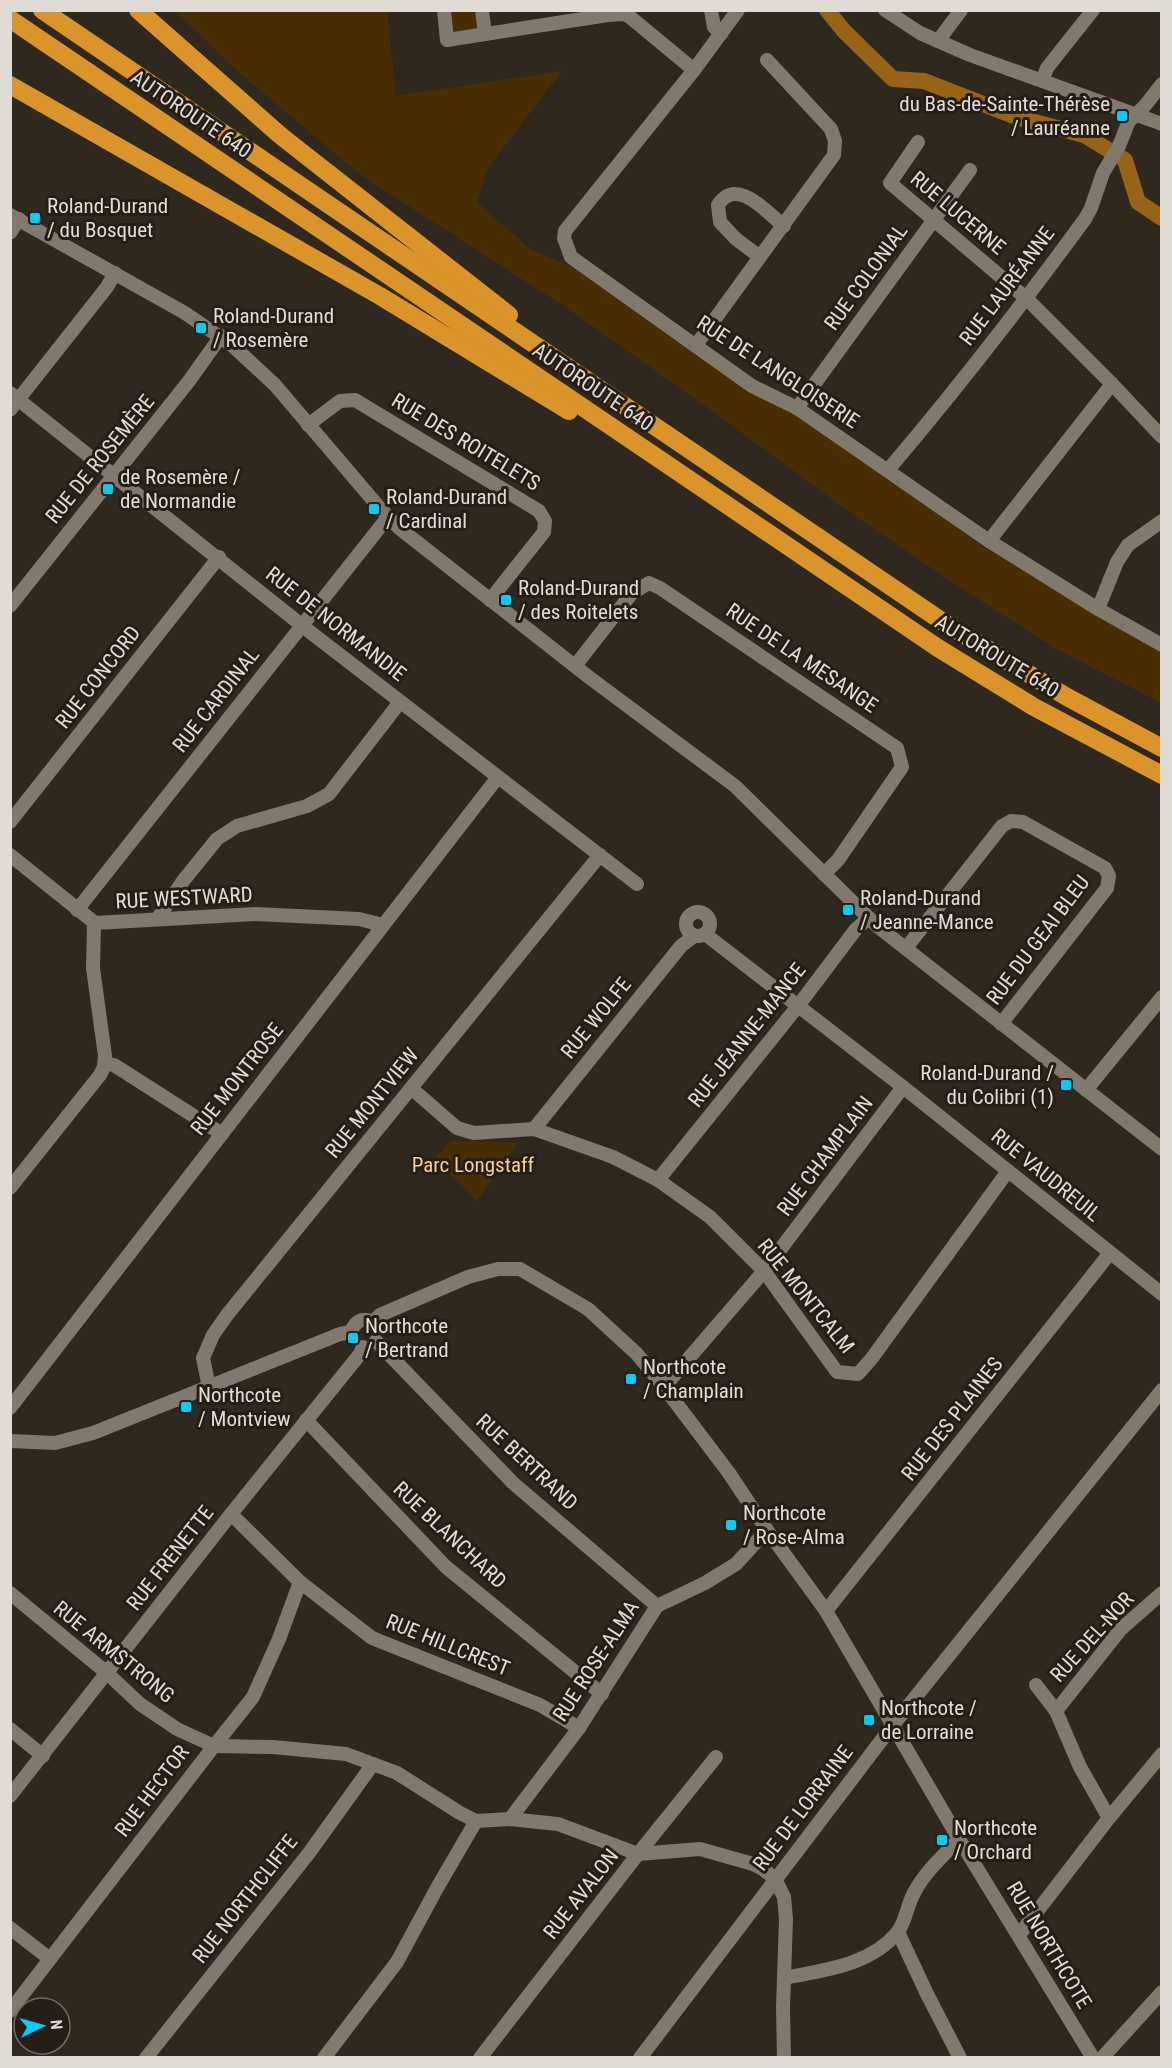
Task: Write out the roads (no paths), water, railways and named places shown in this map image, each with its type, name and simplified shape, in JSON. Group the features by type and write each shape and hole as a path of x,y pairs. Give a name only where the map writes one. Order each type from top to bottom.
{"highway":[{"name":"AUTOROUTE 640","path":"42,10 961,634 1082,706 1161,748"},
{"path":"138,10 281,136 620,404"},
{"name":"AUTOROUTE 640","path":"10,19 957,660 1034,707 1161,775"},
{"path":"10,85 380,296 519,382 698,485"}],"street":[{"path":"444,10 447,40 624,14 694,70"},
{"path":"482,10 484,34"},
{"path":"711,10 714,27 721,34"},
{"name":"RUE DE LANGLOISERIE","path":"738,10 694,70 565,231 564,238 571,257 580,266 752,386 798,408 989,541 1161,645"},
{"path":"885,10 913,29 938,41 1161,124"},
{"path":"938,41 961,10"},
{"path":"1042,81 1047,68 1093,10"},
{"path":"696,345 834,155 835,141 831,129 767,60"},
{"name":"RUE LAURÉANNE","path":"888,470 1026,298 1087,215 1103,173 1130,121 1161,84"},
{"name":"RUE LUCERNE","path":"918,142 890,183 1026,298 1161,437"},
{"name":"RUE COLONIAL","path":"798,408 970,170"},
{"path":"760,257 736,239 720,222 717,205 723,197 730,193 745,194 784,226"},
{"path":"10,233 15,217 185,313 221,336 268,378 388,517 413,540 735,786 869,918 1161,1149"},
{"path":"13,401 107,287 115,273"},
{"name":"RUE DE ROSEMÈRE","path":"10,606 189,381 221,336"},
{"path":"989,541 1112,384"},
{"name":"RUE DES ROITELETS","path":"308,425 340,401 349,399 358,401 539,511 545,521 544,532 490,600"},
{"name":"RUE DE NORMANDIE","path":"13,401 114,474 400,702 637,884"},
{"name":"RUE CARDINAL","path":"77,910 388,517"},
{"path":"1098,609 1117,562 1128,544 1161,521"},
{"name":"RUE CONCORD","path":"10,822 219,557"},
{"name":"RUE DE LA MESANGE","path":"575,666 632,593 649,583 660,588 897,748 902,767 838,860 824,874"},
{"path":"158,918 183,880 217,839 237,826 307,806 329,794 400,702"},
{"name":"RUE MONTROSE","path":"10,1408 498,777"},
{"name":"RUE DU GEAI BLEU","path":"906,948 1002,826 1011,820 1023,822 1105,868 1109,876 1107,888 1001,1024"},
{"name":"RUE WESTWARD","path":"10,855 94,923 255,914 359,919 383,925"},
{"name":"RUE MONTVIEW","path":"210,1387 203,1358 213,1335 226,1315 600,855"},
{"name":"RUE JEANNE-MANCE","path":"658,1179 798,1006 856,929 869,918"},
{"path":"10,1188 100,1075 105,1063 93,968 94,923"},
{"name":"RUE VAUDREUIL","path":"700,935 798,1006 903,1087 1161,1294"},
{"name":"RUE WOLFE","path":"534,1129 681,946 700,935"},
{"path":"1086,1090 1161,997"},
{"path":"105,1063 114,1065 222,1134"},
{"name":"RUE CHAMPLAIN","path":"664,1387 764,1271 903,1087"},
{"name":"RUE MONTCALM","path":"411,1088 457,1128 474,1133 534,1129 613,1157 658,1179 710,1216 764,1271 837,1371 858,1374 1008,1171"},
{"name":"RUE DES PLAINES","path":"826,1611 1110,1253"},
{"name":"RUE NORTHCOTE","path":"10,1441 55,1443 93,1433 340,1334 351,1332 358,1320 367,1319 373,1322 380,1315 468,1277 498,1269 520,1269 588,1309 637,1354 729,1473 826,1611 959,1839 1020,1935 1093,2058"},
{"path":"351,1332 354,1342 369,1344 378,1327 373,1322"},
{"name":"RUE FRENETTE","path":"10,1796 231,1514 369,1344"},
{"name":"RUE BERTRAND","path":"369,1344 513,1483 657,1606"},
{"name":"RUE DE LORRAINE","path":"640,2058 893,1725 1161,1390"},
{"name":"RUE BLANCHARD","path":"306,1420 446,1567 602,1694"},
{"name":"RUE HILLCREST","path":"231,1514 300,1582 372,1638 540,1705 579,1728"},
{"name":"RUE ROSE-ALMA","path":"510,1819 579,1728 657,1606 705,1583 736,1563 767,1530"},
{"name":"RUE HECTOR","path":"10,2011 213,1746 254,1697 300,1582"},
{"name":"RUE ARMSTRONG","path":"10,1593 107,1673 140,1704 177,1729 213,1746 273,1747 346,1754 397,1773 476,1821"},
{"name":"RUE DEL-NOR","path":"1056,1711 1121,1629 1161,1593"},
{"path":"1036,1685 1056,1711 1080,1767 1109,1818"},
{"path":"10,1729 43,1756"},
{"path":"1020,1935 1161,1754"},
{"name":"RUE AVALON","path":"480,2058 716,1757"},
{"name":"RUE NORTHCLIFFE","path":"147,2058 309,1853 373,1764"},
{"path":"324,2058 397,1962 476,1821 510,1819 558,1824 638,1854 700,1850 753,1864 775,1879 784,1897 786,1919 784,2058"},
{"path":"784,1978 848,1965 883,1946 898,1932 914,1892 930,1870 959,1839"},
{"path":"10,1928 50,1959"},
{"path":"898,1932 960,2058"},
{"path":"1102,2058 1161,1992"}],"waterway":[{"path":"827,10 844,31 893,79 924,81 1019,118 1084,135 1125,160 1138,202 1162,218"}],"place":[{"name":"du Bas-de-Sainte-Thérèse / Lauréanne","path":"1122,116"},
{"name":"Roland-Durand / du Bosquet","path":"35,218"},
{"name":"Roland-Durand / Rosemère","path":"201,328"},
{"name":"de Rosemère / de Normandie","path":"108,489"},
{"name":"Roland-Durand / Cardinal","path":"374,509"},
{"name":"Roland-Durand / des Roitelets","path":"506,600"},
{"name":"Roland-Durand / Jeanne-Mance","path":"848,910"},
{"name":"Roland-Durand / du Colibri (1)","path":"1066,1085"},
{"name":"Northcote / Bertrand","path":"353,1338"},
{"name":"Northcote / Champlain","path":"631,1379"},
{"name":"Northcote / Montview","path":"186,1407"},
{"name":"Northcote / Rose-Alma","path":"731,1525"},
{"name":"Northcote / de Lorraine","path":"869,1720"},
{"name":"Northcote / Orchard","path":"942,1840"}],"park label":[{"name":"Parc Longstaff","path":"473,1165"}]}
